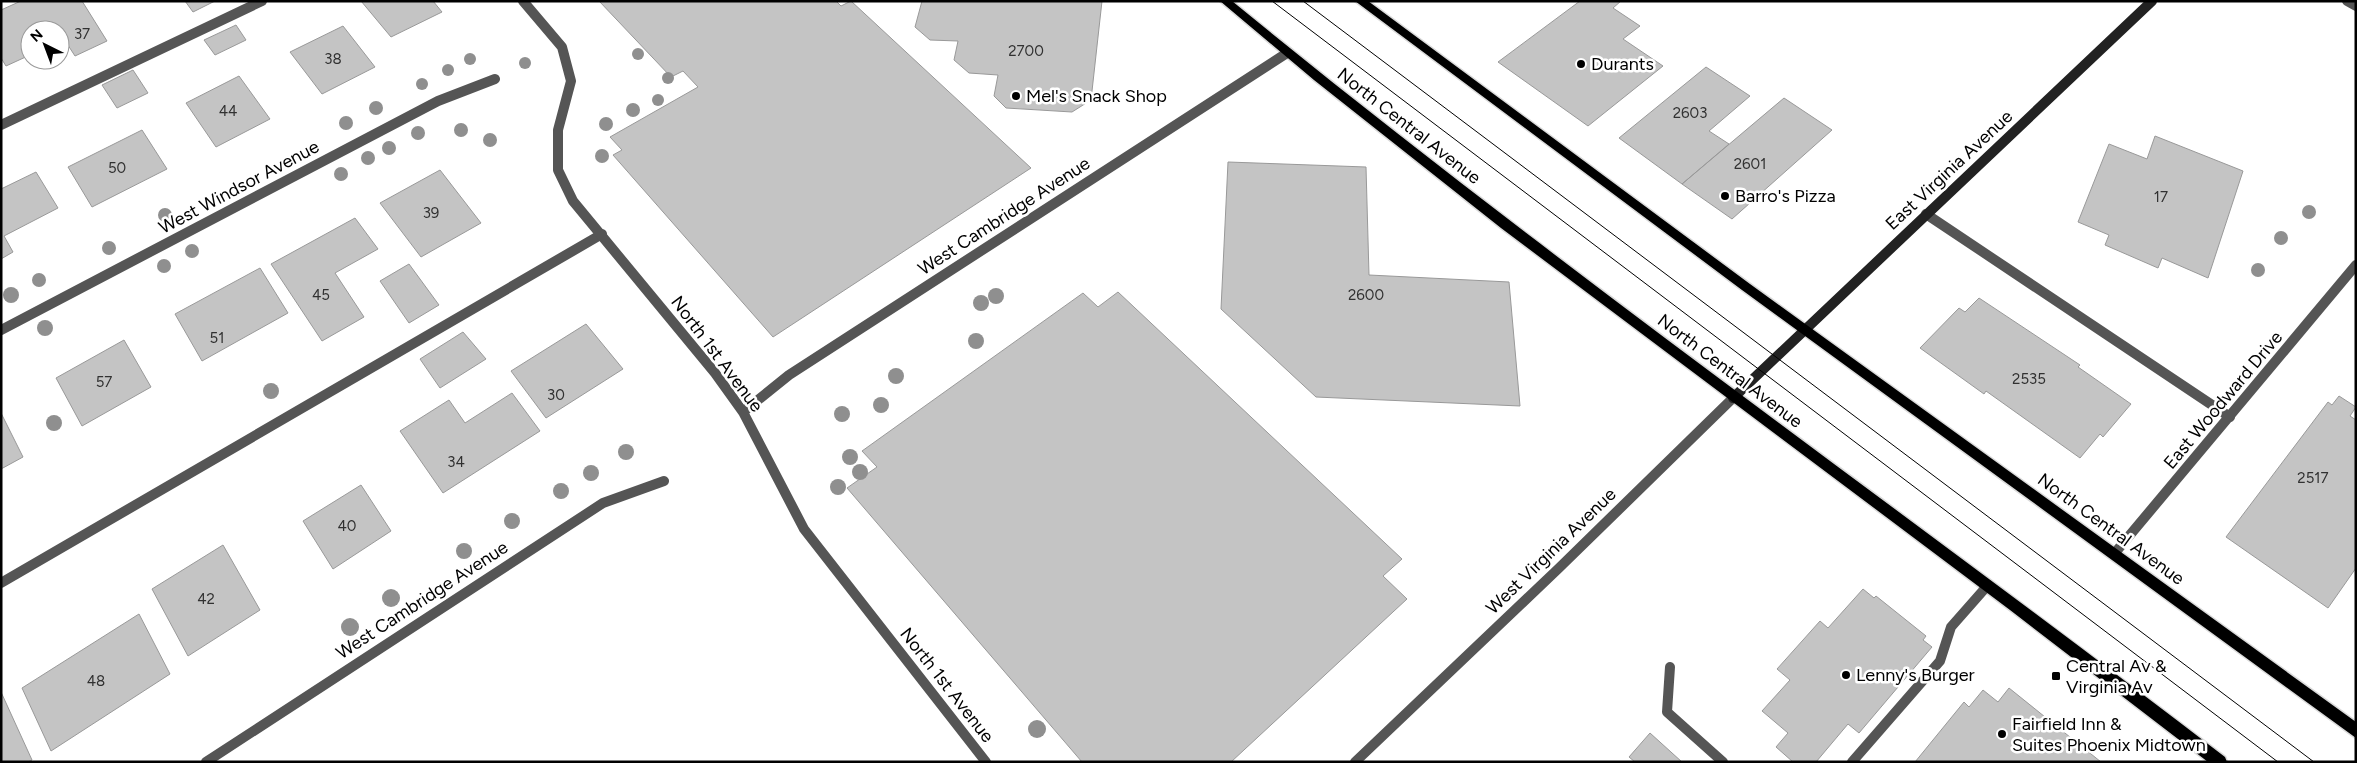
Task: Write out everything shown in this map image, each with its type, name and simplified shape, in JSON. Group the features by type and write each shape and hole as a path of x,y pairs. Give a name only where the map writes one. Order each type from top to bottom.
{"main road":[{"name":"North Central Avenue","path":"1225,1 1287,53 1500,221 1734,398 1988,585 2220,762"},
{"name":"North Central Avenue","path":"1360,1 2356,731"}],"street":[{"path":"1,125 262,1"},
{"name":"North 1st Avenue","path":"523,1 562,46 571,81 558,130 558,170 574,201 715,373 743,412 804,530 986,762"},
{"name":"East Virginia Avenue","path":"1769,363 2152,1"},
{"path":"2347,1 2356,6"},
{"name":"West Cambridge Avenue","path":"743,412 789,375 1287,53"},
{"name":"West Windsor Avenue","path":"1,330 438,101 495,79"},
{"path":"1926,214 2230,417"},
{"path":"1,583 602,234"},
{"name":"East Woodward Drive","path":"2114,554 2356,265"},
{"name":"West Virginia Avenue","path":"1355,762 1559,568 1769,363"},
{"name":"West Cambridge Avenue","path":"206,762 603,503 664,481"},
{"path":"1852,762 1940,660 1952,627 1988,585"},
{"path":"1670,668 1667,712 1723,762"}],"building":[{"path":"21,1 82,1 107,41 75,56 70,48 70,20 20,20 20,60 6,66 1,58 1,10"},
{"path":"185,1 215,1 193,12"},
{"path":"361,1 433,1 442,12 391,37"},
{"path":"599,1 836,1 841,6 851,1 1031,168 773,337 613,155 622,150 610,137 698,87 683,71 671,77"},
{"path":"922,1 1102,1 1091,100 1072,112 1006,108 994,96 998,75 969,73 954,60 958,41 930,40 915,27"},
{"name":"Durants","path":"1580,1 1621,1 1613,8 1640,26 1623,39 1663,66 1588,126 1498,62"},
{"path":"236,25 246,40 215,55 204,40"},
{"path":"343,26 375,67 322,94 290,52"},
{"path":"1706,67 1750,96 1709,131 1729,144 1682,184 1619,138"},
{"path":"133,70 148,93 117,108 102,85"},
{"path":"239,76 270,119 216,147 186,103"},
{"path":"1784,98 1832,130 1732,219 1682,184"},
{"path":"142,130 167,169 92,207 68,167"},
{"path":"2155,136 2243,171 2208,278 2162,258 2158,268 2105,245 2109,235 2078,222 2109,144 2147,159"},
{"path":"1228,162 1366,167 1369,275 1509,282 1520,406 1316,397 1221,309"},
{"path":"440,170 481,223 421,257 380,203"},
{"path":"36,172 58,208 4,236 13,252 1,259 1,189"},
{"path":"355,218 378,249 335,273 364,317 322,341 271,264"},
{"path":"409,264 439,305 409,323 380,281"},
{"path":"260,268 288,313 202,361 175,314"},
{"path":"1118,292 1402,559 1383,576 1407,599 1231,762 1082,762 847,488 877,467 862,451 1083,293 1098,307"},
{"path":"1979,298 2080,365 2078,367 2131,404 2103,437 2100,434 2080,458 1986,391 1984,394 1920,348 1959,308 1965,312"},
{"path":"586,324 623,369 546,418 511,371"},
{"path":"463,332 486,359 440,388 420,359"},
{"path":"124,340 151,387 82,426 56,378"},
{"path":"512,393 540,431 443,493 400,431 449,400 465,423"},
{"path":"2339,396 2356,407 2350,416 2356,420 2356,568 2328,608 2226,537 2328,402 2332,405"},
{"path":"1,413 23,457 1,469"},
{"path":"361,485 391,531 333,569 303,521"},
{"path":"223,545 260,610 188,656 152,589"},
{"name":"Lenny's Burger","path":"1863,589 1874,598 1876,596 1926,636 1923,640 1932,647 1859,733 1848,724 1816,762 1793,762 1776,747 1788,733 1762,711 1790,680 1777,669 1820,621 1828,628"},
{"path":"139,614 170,674 51,751 22,688"},
{"name":"Fairfield Inn & Suites Phoenix Midtown","path":"2009,688 2101,762 1915,762 1964,702 1969,707 1983,690 1998,702"},
{"path":"1,692 32,760 28,762 1,762"},
{"path":"1650,733 1682,762 1635,762 1629,757"}],"tram line":[{"path":"1272,1 2278,762"},
{"path":"1303,1 2314,762"}],"place":[{"name":"Durants","path":"1581,64"},
{"name":"Mel's Snack Shop","path":"1016,96"},
{"name":"Barro's Pizza","path":"1725,196"},
{"name":"Lenny's Burger","path":"1846,675"},
{"name":"Central Av & Virginia Av","path":"2056,676"},
{"name":"Fairfield Inn & Suites Phoenix Midtown","path":"2002,734"}]}
